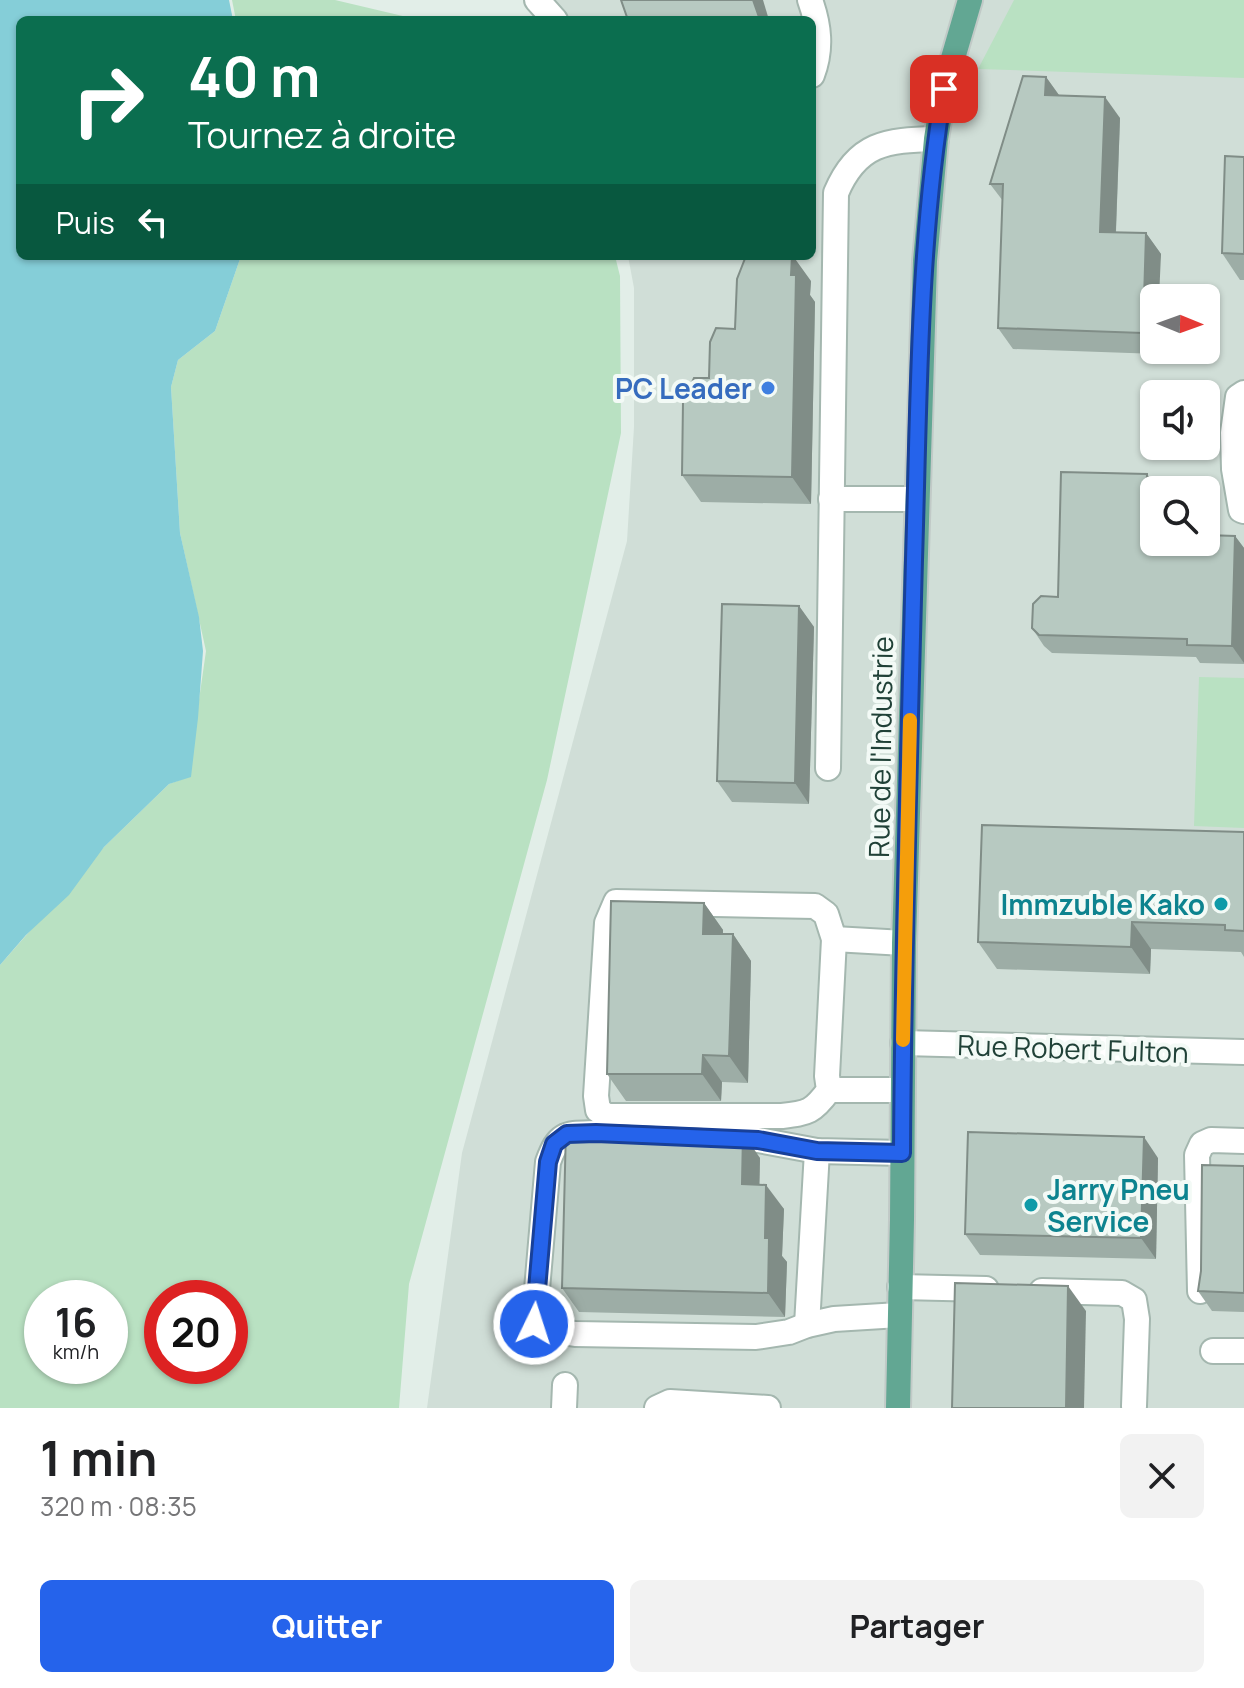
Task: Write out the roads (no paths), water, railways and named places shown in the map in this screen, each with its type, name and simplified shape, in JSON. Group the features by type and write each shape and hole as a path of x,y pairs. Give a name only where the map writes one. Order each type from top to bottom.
{"main road":[{"name":"Rue de l'Industrie","path":"898,1408 904,943 925,261 936,139 944,89 970,0"},
{"name":"Rue de l'Industrie","path":"944,89 989,0"}],"street":[{"path":"537,0 551,16"},
{"path":"810,0 818,21 816,64"},
{"path":"828,768 836,193 844,174 859,157 880,145 905,139 936,139"},
{"path":"1244,393 1238,397 1233,433 1234,469 1241,510 1244,511"},
{"path":"831,499 916,499"},
{"path":"616,902 815,906 826,914 834,939 827,1076 829,1090 819,1104 807,1113 782,1116 607,1116 598,1110 596,1096 607,923 616,902"},
{"path":"834,939 904,943"},
{"name":"Rue Robert Fulton","path":"903,1043 1244,1052"},
{"path":"829,1090 902,1090"},
{"path":"899,1315 834,1319 789,1332 756,1337 575,1334 542,1329 534,1324 548,1162 554,1144 567,1134 673,1135 758,1140 817,1151 902,1153"},
{"path":"1200,1291 1197,1155 1202,1144 1211,1140 1244,1141"},
{"path":"807,1325 817,1151"},
{"path":"900,1287 1122,1293 1134,1300 1137,1319 1134,1406"},
{"path":"1213,1351 1244,1351"},
{"path":"657,1408 670,1402 768,1408"}],"water":[{"path":"0,0 229,0 232,16 16,16 16,260 240,260 215,331 178,360 171,387 180,533 199,617 203,651 191,777 169,784 104,847 69,895 26,935 0,965"}],"place":[{"name":"PC Leader","path":"768,388"},
{"name":"Immzuble Kako","path":"1221,904"},
{"name":"Jarry Pneu Service","path":"1031,1205"}]}
